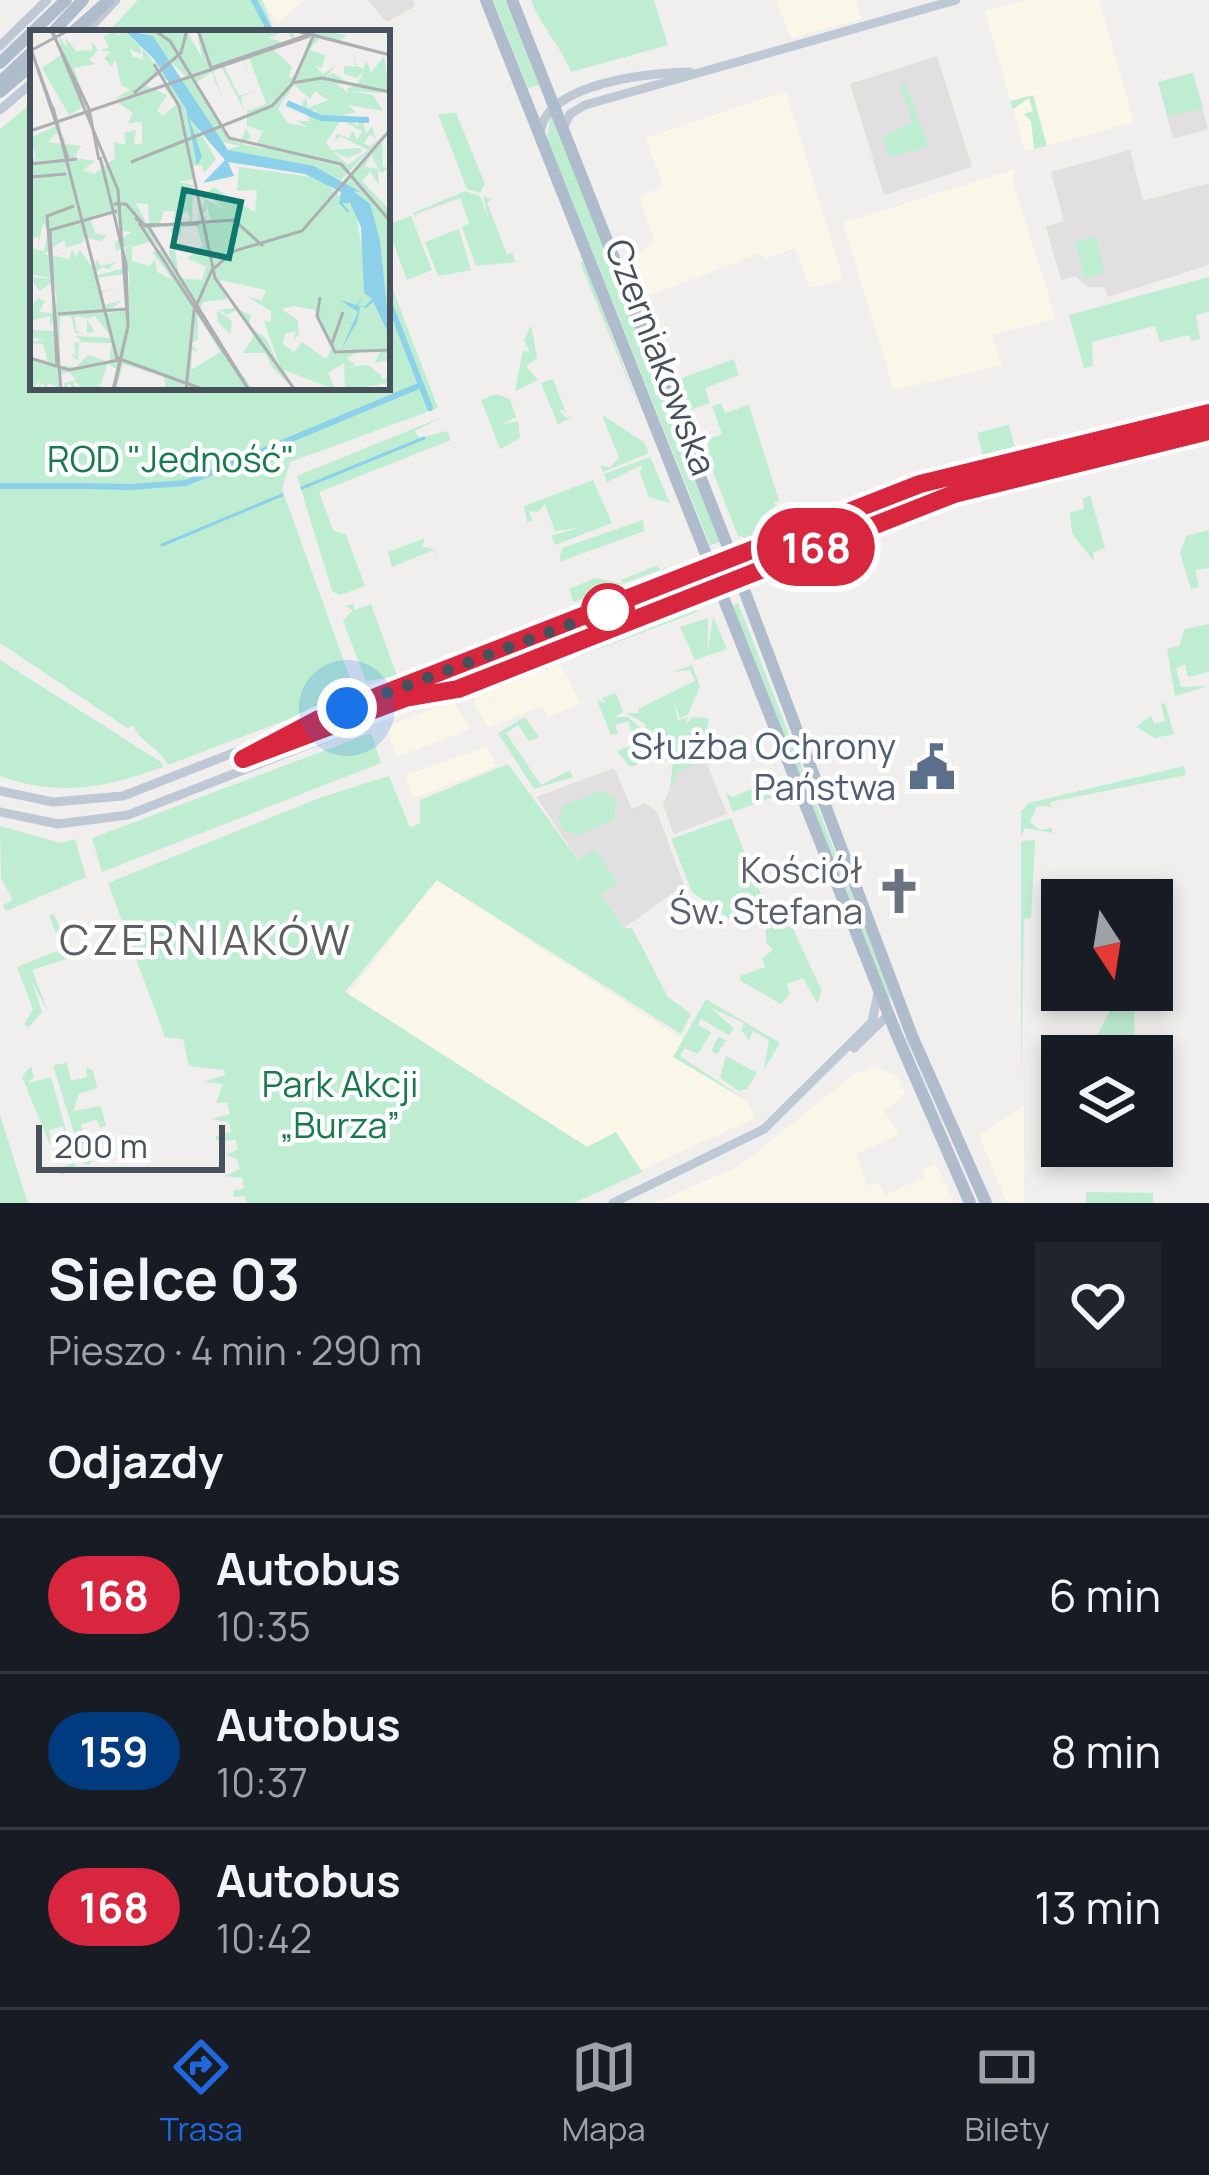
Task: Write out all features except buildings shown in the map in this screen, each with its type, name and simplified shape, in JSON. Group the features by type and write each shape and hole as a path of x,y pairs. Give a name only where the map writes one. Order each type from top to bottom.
{"main road":[{"path":"55,30 83,0"},
{"path":"71,30 98,0"},
{"path":"72,30 112,0"},
{"path":"87,30 112,0"},
{"name":"Czerniakowska","path":"512,0 732,559 898,1001 986,1203"},
{"path":"563,129 573,110 956,0"},
{"path":"0,46 57,3"},
{"path":"32,30 57,3"},
{"name":"Czerniakowska","path":"487,3 888,1018 970,1203"},
{"path":"0,64 30,32"},
{"path":"0,82 30,54"},
{"path":"0,92 30,67"},
{"path":"540,135 552,102 652,73 701,71"},
{"path":"0,110 30,85"},
{"path":"603,87 614,97"},
{"path":"0,791 65,802 134,792 933,480 1209,413"},
{"path":"0,812 65,825 128,815 954,494 1209,431"},
{"path":"874,1026 878,988"},
{"path":"614,1203 750,1138 888,1018 898,1001"},
{"path":"888,1018 912,1036"},
{"path":"874,1026 896,1033"}],"shaded area":[{"path":"262,0 304,0 278,23"},
{"path":"367,0 412,0 415,6 387,22"},
{"path":"776,0 856,0 861,19 791,38"},
{"path":"1024,0 1099,0 1134,122 1025,152 985,11"},
{"path":"937,56 972,167 884,195 850,84"},
{"path":"1193,73 1208,129 1173,139 1158,82"},
{"path":"786,91 843,279 810,288 795,248 764,259 761,253 648,296 632,258 655,242 639,197 664,186 645,138"},
{"path":"1130,150 1143,201 1209,183 1209,265 1108,297 1104,287 1088,287 1075,276 1061,280 1046,227 1064,221 1051,172"},
{"path":"1015,169 1013,183 1056,319 992,334 1002,365 894,390 843,223"},
{"path":"561,664 580,704 548,717 542,706 488,728 474,702 476,693"},
{"path":"454,701 470,729 397,757 386,727"},
{"path":"486,747 497,766 413,798 405,775"},
{"path":"706,761 727,814 674,834 663,805 677,772"},
{"path":"614,768 632,809 645,803 657,812 684,885 624,928 536,797"},
{"path":"436,880 683,1040 673,1057 746,1100 755,1118 641,1170 616,1133 588,1147 349,994"},
{"path":"874,1066 897,1076 905,1094 884,1111 900,1134 856,1154 868,1186 878,1183 885,1195 925,1177 923,1170 936,1164 954,1203 655,1203 739,1166 850,1077"},
{"path":"1024,1106 1024,1203 1007,1203 979,1135"}],"green space":[{"path":"138,0 262,0 274,30 110,30"},
{"path":"493,0 505,0 539,85 528,88"},
{"path":"531,0 654,0 668,45 571,72"},
{"path":"1193,73 1203,108 1168,117 1158,82"},
{"path":"905,82 929,146 889,158 882,137 912,122 900,83"},
{"path":"1033,95 1047,146 1034,149 1031,121 1024,114 1033,111 1029,98 1013,109 1010,101"},
{"name":"ROD \"Jedność\"","path":"30,104 30,390 390,390 390,282 438,408 290,462 282,489 354,689 334,702 168,765 134,726 127,728 0,643 0,129"},
{"path":"456,113 485,184 480,193 467,189 438,114"},
{"path":"551,115 720,542 710,545 547,138"},
{"path":"465,191 480,196 489,220 483,196 492,199 487,203 507,254 512,253 516,262 476,266 462,227 469,223 460,198 416,214 417,219 413,213"},
{"path":"411,216 432,270 407,280 390,224"},
{"path":"459,229 471,270 438,276 425,242"},
{"path":"1096,236 1105,273 1084,279 1075,242"},
{"path":"584,261 641,413 580,262"},
{"path":"1209,277 1209,312 1196,315 1200,339 1191,341 1189,335 1160,342 1155,326 1092,342 1093,366 1084,368 1069,315"},
{"path":"531,325 537,358 526,366 538,380 515,391 523,350 530,353 524,340"},
{"path":"734,359 739,375 705,388 710,403 690,410 679,379"},
{"path":"553,379 567,415 559,410 566,418 573,416 558,425 541,383"},
{"path":"496,394 510,399 516,417 503,424 518,421 520,438 500,449 481,400"},
{"path":"721,403 725,413 749,405 784,527 750,539 738,536 704,449 709,447 707,440 722,434 712,406"},
{"path":"602,415 644,442 649,453 603,472 600,465 610,467 619,458"},
{"path":"442,417 415,431 419,438 447,431 451,440 319,492 333,530 346,535 365,586 340,595 332,591 297,476"},
{"path":"1009,425 1015,448 983,456 977,433"},
{"path":"1209,435 1209,443 1125,464 1123,456"},
{"path":"1054,442 1055,447 934,473 946,468"},
{"path":"650,457 670,503 649,497 640,473 642,465 607,482 604,474"},
{"path":"593,480 612,523 555,545 551,536 579,528 555,531 545,504 538,512 529,511 532,520 527,522 524,506"},
{"path":"1090,495 1105,548 1093,552 1094,562 1072,533 1070,512 1084,509 1083,499"},
{"path":"643,520 644,531 559,562 562,548"},
{"path":"1209,530 1209,568 1195,570 1199,587 1191,589 1180,553 1186,536"},
{"path":"425,538 422,547 434,549 438,559 433,550 392,567 388,552"},
{"path":"656,566 661,570 624,584 621,580"},
{"path":"595,578 623,584 574,602 569,589"},
{"path":"687,584 689,591 559,642 556,634"},
{"path":"738,603 891,996 889,1004 731,606"},
{"path":"353,604 355,610 371,604 397,676 366,681 343,621 353,610 345,606"},
{"path":"695,605 697,612 580,656 587,647"},
{"path":"713,616 727,649 695,660 680,627 708,618 708,651"},
{"path":"1209,624 1209,672 1188,677 1185,665 1176,668 1181,687 1209,686 1175,696 1167,649 1179,646 1185,629"},
{"path":"549,637 552,645 393,699 392,696"},
{"path":"0,660 163,767 82,787 42,786 0,776"},
{"path":"692,665 700,686 688,715 680,718 673,699 678,720 688,717 686,725 692,717 709,718 705,748 697,752 706,751 712,767 706,761 678,772 670,789 673,761 648,760 639,736 647,733 651,745 647,747 653,747 644,723 626,713 639,713 638,709 695,681 690,670 672,672"},
{"path":"616,693 623,712 615,717 628,717 640,728 635,734 646,761 630,767 617,751 634,745 629,721 615,725 618,734 611,735 597,700 606,703 602,698"},
{"path":"1165,703 1174,734 1155,738 1136,727 1151,716 1154,724 1165,721 1161,704"},
{"path":"525,717 539,737 529,741 518,725 506,733 541,785 570,770 573,777 534,789 498,733"},
{"path":"371,733 381,763 102,872 92,838"},
{"name":"Park Akcji „Burza”","path":"508,764 578,860 595,849 618,883 601,894 624,928 632,928 668,997 691,1014 681,1034 437,880 345,992 587,1147 616,1132 642,1172 574,1203 247,1203 245,1196 234,1197 233,1191 244,1188 242,1178 224,1176 240,1169 237,1159 226,1155 238,1149 236,1140 217,1141 215,1136 231,1132 229,1122 211,1119 230,1114 227,1102 216,1103 223,1084 203,1082 225,1075 224,1070 189,1066 183,1039 165,1037 108,883 319,798 389,776 410,828 420,823 420,800"},
{"path":"1184,766 1186,775 1050,802 1052,807 1037,806 1030,822 1040,830 1052,828 1052,833 1025,828 1021,836 1021,812 1029,803"},
{"path":"758,786 773,797 733,812 725,791 732,797"},
{"path":"602,791 616,800 614,819 579,835 564,831 558,818 564,805"},
{"path":"731,818 768,913 738,925 692,892 671,839"},
{"path":"0,826 61,843 75,839 86,877 6,911 3,905 13,900 1,878"},
{"path":"1035,840 1031,918 1024,919 1021,1087 1021,841"},
{"path":"54,914 72,957 32,970 49,1014 31,979 42,1012 29,1027 24,1024 33,1009 17,967 54,952 64,954 49,915"},
{"path":"776,918 793,929 822,991 817,1003 803,978 787,984 790,994 781,1004 741,981 740,976 765,967 762,958 773,950 766,942 766,927"},
{"path":"706,999 780,1043 748,1096 764,1069 769,1040 753,1031 749,1040 741,1030 744,1023 709,1007 734,1028 717,1054 711,1051 718,1037 726,1040 729,1035 701,1019 698,1025 711,1032 698,1054 684,1048 680,1056 746,1100 673,1057"},
{"path":"1110,1011 1135,1011 1134,1035 1097,1035"},
{"path":"726,1056 757,1073 747,1089 739,1091 720,1078"},
{"path":"67,1063 71,1081 87,1077 86,1067 93,1071 97,1088 79,1094 73,1111 101,1106 106,1126 100,1128 97,1120 81,1124 91,1164 84,1165 53,1065"},
{"path":"31,1066 34,1077 28,1083 51,1077 76,1166 61,1175 51,1152 59,1168 73,1163 63,1126 49,1130 51,1147 22,1077"},
{"path":"0,1115 24,1191 28,1203 0,1203"},
{"path":"1086,1192 1153,1193 1153,1203 1086,1203"}],"waterway":[{"path":"254,0 269,30"},
{"path":"390,305 430,408"},
{"path":"130,487 186,483 421,385"},
{"path":"302,488 424,438"},
{"path":"0,486 81,486"},
{"path":"82,486 128,487"},
{"path":"162,545 282,495"}],"tram line":[{"path":"757,556 927,490 1209,422"}],"bus line":[{"name":"168","path":"1209,413 911,488 317,720 243,759 405,698 458,689 954,494 1209,431"}],"place":[{"name":"Służba Ochrony Państwa","path":"932,767"},
{"name":"Kościół Św. Stefana","path":"899,891"}],"district":[{"name":"CZERNIAKÓW","path":"206,940"}],"route":[{"path":"347,708 608,610"}]}
